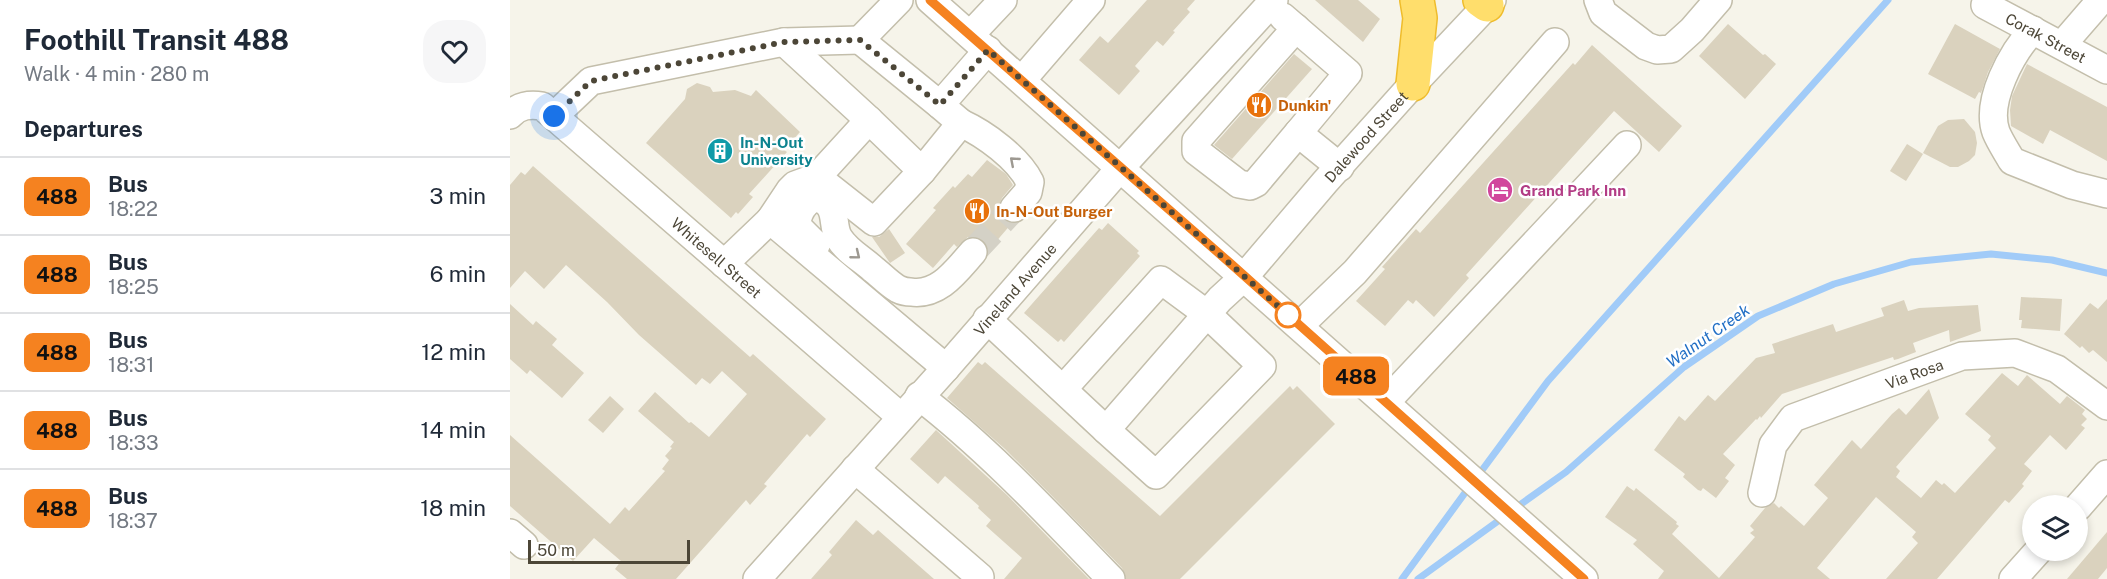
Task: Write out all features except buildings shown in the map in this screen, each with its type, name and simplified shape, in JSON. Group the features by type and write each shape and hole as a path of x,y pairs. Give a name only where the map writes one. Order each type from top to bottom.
{"highway":[{"path":"1413,84 1420,18 1417,0"}],"street":[{"path":"860,40 899,0"},
{"path":"930,0 1245,276 1584,579"},
{"path":"940,105 1003,0"},
{"path":"1022,80 1091,0"},
{"path":"1598,0 1603,13 1646,46 1657,50 1671,49 1692,30 1718,0"},
{"path":"2062,45 2101,0"},
{"name":"Dalewood Street","path":"1106,430 1486,2"},
{"path":"1271,3 1348,73 1256,183 1250,186 1239,184 1196,151 1196,141 1296,28"},
{"name":"Vineland Avenue","path":"757,579 946,368 1121,167 1271,3"},
{"name":"Corak Street","path":"1985,5 2107,70"},
{"path":"2033,30 2020,44 1994,97 1995,130 2012,161 2072,184 2107,194"},
{"path":"554,116 591,81 784,42 860,40 961,123 980,131 1024,170 1030,182 1028,192 1014,207"},
{"path":"784,42 922,171"},
{"path":"1300,325 1355,272 1555,42"},
{"name":"Whitesell Street","path":"519,110 542,106 901,417"},
{"path":"724,264 770,220 795,185 817,177 869,120"},
{"path":"817,177 874,222 922,171 961,123"},
{"path":"1298,133 1340,167"},
{"path":"1386,402 1628,145"},
{"path":"833,225 841,196"},
{"path":"875,308 871,296 797,226 796,219 804,204 819,200 827,202 833,211 833,225 838,238 900,290 927,293 945,282 973,252"},
{"path":"770,220 946,368"},
{"path":"987,319 1156,475 1262,366 1207,315 1161,280 1063,389"},
{"name":"Via Rosa","path":"1762,493 1773,445 1793,418 1962,357 2015,352 2057,369 2107,406"},
{"path":"919,396 949,419 1023,488 1111,579"},
{"path":"855,469 980,577"},
{"path":"2013,579 2029,561"}],"waterway":[{"name":"Walnut Creek","path":"1477,477 1548,381 1888,0"},
{"name":"Walnut Creek","path":"1514,509 1566,472 1684,367 1758,316 1834,284 1911,262 1991,254 2052,260 2107,273"},
{"name":"Walnut Creek","path":"1402,579 1470,486"},
{"name":"Walnut Creek","path":"1418,579 1505,516"}],"tunnel":[{"path":"973,252 1014,208"}],"bus line":[{"name":"488","path":"930,0 1230,263 1584,579"}],"place":[{"name":"Dunkin'","path":"1259,105"},
{"name":"In-N-Out University","path":"720,151"},
{"name":"Grand Park Inn","path":"1500,190"},
{"name":"In-N-Out Burger","path":"977,211"}],"route":[{"path":"554,116 591,81 784,42 860,40 940,105 988,50 1288,315"}]}
